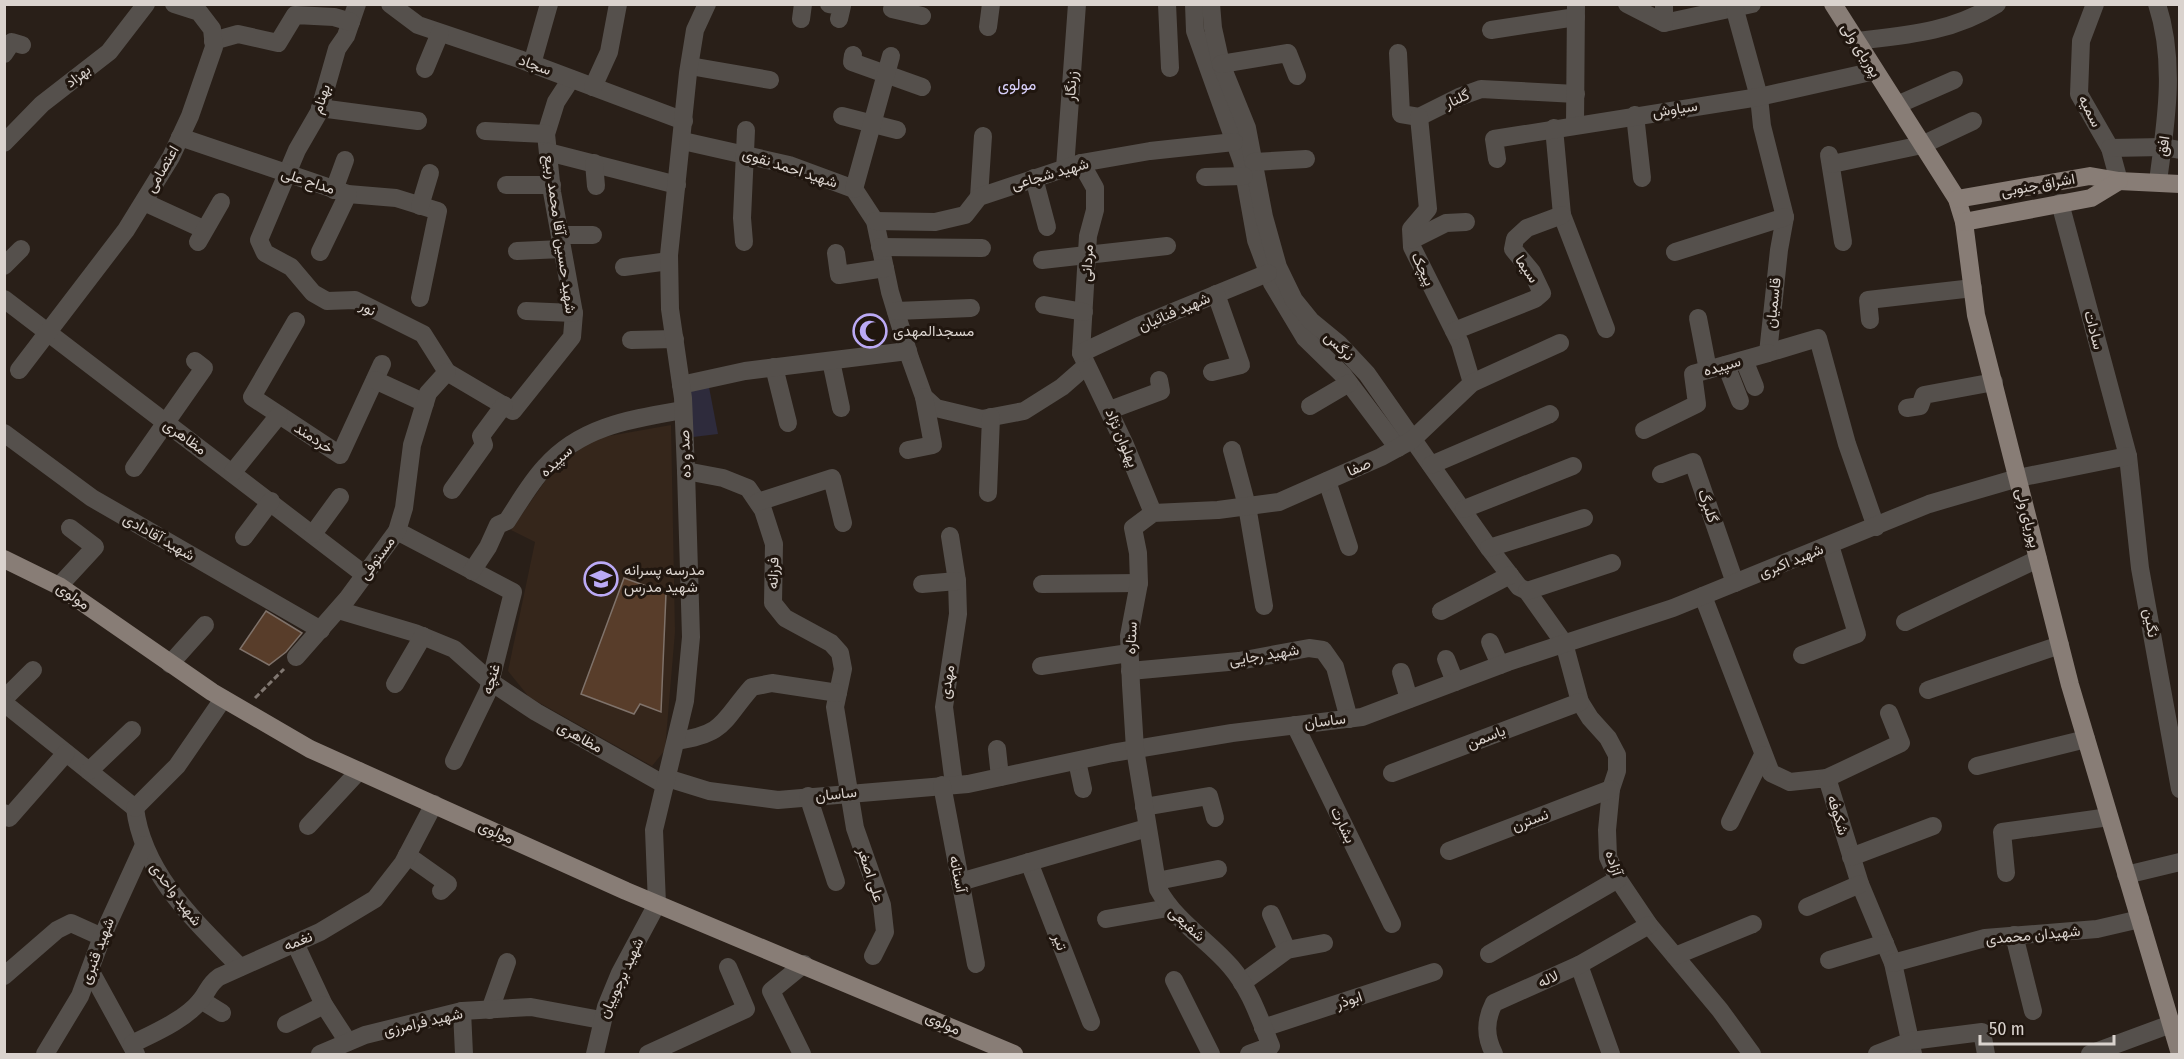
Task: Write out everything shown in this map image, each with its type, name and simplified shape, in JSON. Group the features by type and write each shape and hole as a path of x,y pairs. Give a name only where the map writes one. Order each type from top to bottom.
{"main road":[{"name":"پوریای ولی","path":"1833,4 1957,199 1964,222 1977,315 2060,645 2180,1054"},
{"name":"اشراق جنوبی","path":"1957,199 2090,176 2119,181 2158,181 2180,184"},
{"name":"اشراق جنوبی","path":"1964,222 2091,198 2119,181"},
{"name":"مولوی","path":"4,559 59,586 223,699 310,749 657,904 804,964 988,1048 1014,1054"}],"street":[{"name":"بهزاد","path":"4,143 42,104 109,52 146,4"},
{"path":"174,4 201,8 212,29 213,41"},
{"name":"سجاد","path":"390,4 415,12 440,33 532,64 684,121"},
{"path":"532,64 549,4"},
{"path":"593,87 609,52 618,4"},
{"name":"صد و ده","path":"657,904 654,830 685,700 691,637 683,410 670,309 669,261 695,30 707,4"},
{"path":"894,4 892,9 922,16"},
{"path":"988,27 991,4"},
{"name":"زرنگار","path":"1073,165 1077,4"},
{"path":"1167,4 1170,68"},
{"name":"نرگس","path":"1194,4 1195,31 1234,142 1249,169 1278,267 1294,300 1311,321 1339,344 1367,374 1405,444"},
{"name":"نرگس","path":"1211,4 1213,28 1221,64 1247,128 1256,240 1268,273 1293,321 1405,444 1431,465 1464,509 1489,548 1519,587 1527,591 1564,643"},
{"path":"1627,4 1664,14 1743,7"},
{"path":"1856,41 1930,32 1972,20 1997,4"},
{"name":"سمیه","path":"2095,4 2081,41 2079,94 2110,148 2119,181"},
{"name":"افق","path":"2157,4 2171,21 2169,74 2171,149 2158,181"},
{"name":"قاسمیان","path":"1743,7 1762,126 1785,217 1777,261 1768,353 1818,338 1847,444 1876,527"},
{"path":"1491,30 1576,11 1575,124"},
{"name":"بهنام","path":"213,41 238,34 278,43 296,15 334,17 354,13"},
{"name":"بهنام","path":"286,175 320,108 337,49 354,13"},
{"path":"425,69 440,33"},
{"name":"اعتصامی","path":"19,370 126,230 171,157 214,46 213,41"},
{"path":"4,54 12,42 22,45"},
{"path":"1221,64 1288,53 1296,76"},
{"path":"1398,53 1401,114 1419,117"},
{"path":"854,55 852,62 922,87"},
{"path":"854,189 891,56"},
{"path":"690,66 770,80"},
{"name":"سیاوش","path":"1497,159 1494,139 1575,124 1759,97 1875,71"},
{"name":"شهید حسین آقا محمد ربیع","path":"509,408 572,337 574,313 547,143 556,102 571,79"},
{"path":"1896,105 1954,80"},
{"name":"گلنار","path":"1419,117 1481,89 1576,94"},
{"path":"320,108 418,121"},
{"path":"1635,115 1642,178"},
{"path":"842,116 897,130"},
{"name":"پیچک","path":"1419,117 1428,209 1412,229 1412,247 1454,331 1472,383"},
{"path":"1843,242 1830,159 1922,145 1973,121"},
{"path":"1554,128 1562,215 1606,329"},
{"path":"744,243 742,218 746,130"},
{"path":"485,131 547,143 594,163 677,185"},
{"path":"980,198 983,136"},
{"name":"مداح علی","path":"180,137 341,192 396,198 438,211 420,298"},
{"name":"شهید احمد نقوی","path":"683,141 746,153 789,165 854,189 875,221 896,311 924,397 933,445 908,450"},
{"name":"شهید شجاعی","path":"875,221 935,222 965,215 980,198 1073,165 1150,151 1234,142"},
{"path":"2110,148 2171,149"},
{"path":"1205,177 1306,159"},
{"path":"320,252 341,192 345,160"},
{"path":"594,163 596,186"},
{"name":"مردانی","path":"1073,165 1095,188 1095,210 1088,236 1084,360"},
{"path":"420,206 430,173"},
{"name":"نور","path":"286,175 251,238 265,253 291,267 313,293 327,301 355,300 423,334 447,372 509,408"},
{"path":"1034,178 1047,227"},
{"path":"506,185 552,185"},
{"path":"144,201 200,236 221,202"},
{"name":"سادات","path":"2060,203 2128,456"},
{"name":"سیما","path":"1454,331 1535,299 1542,293 1532,272 1513,249 1515,238 1527,228 1562,215"},
{"path":"1675,252 1785,217"},
{"path":"1412,240 1446,223 1466,222"},
{"path":"517,251 593,235"},
{"path":"1042,260 1167,246"},
{"path":"880,247 982,248"},
{"path":"4,266 21,249"},
{"path":"836,253 839,275 885,268"},
{"path":"624,267 669,261"},
{"name":"شهید فنائیان","path":"1084,360 1216,294 1268,273"},
{"path":"1870,320 1868,300 1973,288"},
{"path":"1212,372 1241,365 1216,294"},
{"name":"مظاهری","path":"4,299 365,575"},
{"path":"1044,305 1084,312"},
{"path":"896,311 971,308"},
{"path":"526,311 574,313"},
{"path":"1698,318 1708,370"},
{"name":"خردمند","path":"296,321 252,398 340,455 378,372 425,403"},
{"path":"631,340 675,339"},
{"name":"صفا","path":"1153,513 1279,502 1405,444 1472,383 1560,343"},
{"path":"681,385 744,370 908,351"},
{"name":"سپیده","path":"1644,430 1697,404 1693,374 1768,353"},
{"path":"924,397 936,408 982,419 1024,411 1062,387 1084,360"},
{"name":"پهلوان نژاد","path":"1084,360 1110,410 1153,513"},
{"path":"1744,360 1755,387"},
{"path":"134,468 204,368 195,361"},
{"path":"831,361 841,408"},
{"path":"1726,365 1740,401"},
{"path":"774,367 788,423"},
{"name":"مستوفی","path":"296,657 338,610 396,531 404,508 412,445 428,393 447,372"},
{"path":"1110,410 1161,391 1159,380"},
{"path":"1907,408 1920,406 1924,395 1994,382"},
{"path":"1310,406 1349,383"},
{"path":"452,490 484,445 481,436 509,408"},
{"name":"سپیده","path":"472,571 488,547 498,525 507,521 545,467 586,434 624,421 683,410"},
{"path":"1431,465 1550,414"},
{"name":"خردمند","path":"233,472 279,415"},
{"path":"988,493 991,417"},
{"name":"شهید آقادادی","path":"4,433 92,498 321,630"},
{"path":"1232,450 1247,506 1264,606"},
{"name":"شهید اکبری","path":"1564,643 1703,596 1929,504 2018,478 2128,456"},
{"name":"نگین","path":"2128,456 2140,568 2172,707 2180,789"},
{"name":"گلبرگ","path":"1661,474 1693,462 1735,583"},
{"path":"1464,509 1573,466"},
{"name":"فرزانه","path":"686,471 723,478 748,488 758,502 774,544 773,603 785,618 831,644 840,652 843,669 835,707 850,792"},
{"path":"758,502 832,478 843,523"},
{"path":"1327,481 1349,547"},
{"path":"313,534 340,497"},
{"path":"244,537 271,501"},
{"name":"ستاره","path":"1135,749 1128,636 1138,583 1138,553 1133,528 1153,513"},
{"path":"1489,548 1584,518"},
{"path":"59,586 95,547 70,528"},
{"path":"396,531 472,571"},
{"name":"مهدی","path":"948,784 944,707 958,614 957,581 950,536"},
{"path":"1802,655 1857,634 1830,545"},
{"path":"1905,622 2038,558"},
{"path":"1527,591 1612,563"},
{"name":"غنچه","path":"454,761 491,682 513,592 472,571"},
{"path":"1441,611 1510,575"},
{"path":"922,584 957,581"},
{"path":"1042,584 1138,583"},
{"name":"شکوفه","path":"1703,596 1771,773 1790,782 1827,778 1860,884 1893,963 1912,1048"},
{"name":"مظاهری","path":"338,610 423,636 454,649 491,682 536,712 666,782"},
{"path":"170,664 205,625"},
{"path":"395,684 423,636"},
{"path":"1490,642 1500,665"},
{"name":"ساسان","path":"666,782 709,791 768,799 948,784 1000,777 1135,749 1362,717 1564,643"},
{"name":"آزاده","path":"1564,643 1580,702 1590,718 1608,738 1617,754 1617,771 1611,789 1607,830 1608,857 1618,879 1648,925 1720,1010 1752,1054"},
{"path":"1928,690 2060,645"},
{"name":"شهید رجایی","path":"1130,662 1239,661 1309,648 1323,650 1335,666 1349,718"},
{"path":"1446,658 1455,682"},
{"path":"1041,666 1130,662"},
{"path":"33,670 4,701 135,808 177,766 223,699"},
{"path":"1401,672 1409,699"},
{"path":"676,741 702,737 719,728 752,687 768,676 772,682 838,693"},
{"name":"یاسمن","path":"1392,773 1580,702"},
{"path":"1827,778 1901,743 1889,713"},
{"name":"بشارت","path":"1294,725 1392,924"},
{"path":"89,771 132,730"},
{"path":"1977,766 2086,739"},
{"path":"997,749 1000,777"},
{"name":"شفیعی","path":"1135,749 1157,881 1168,908 1218,953 1242,983 1263,1028 1257,1052"},
{"path":"4,813 9,818 66,753"},
{"path":"1730,822 1763,755"},
{"path":"1077,761 1083,789"},
{"path":"308,826 359,771"},
{"name":"آستانه","path":"948,784 960,882 976,964"},
{"name":"نسترن","path":"1449,851 1611,789"},
{"name":"علی اصغر","path":"850,792 855,828 882,905 885,932 873,956"},
{"path":"808,796 836,882"},
{"path":"1144,807 1209,796 1215,818"},
{"name":"نغمه","path":"134,1049 201,1000 209,984 240,967 320,932 375,899 407,855 434,804"},
{"name":"شهید واحدی","path":"135,808 150,861 169,888 240,967"},
{"path":"2006,873 2002,832 2109,817"},
{"path":"1851,857 1933,826"},
{"path":"960,882 1147,828"},
{"name":"شهید قنبری","path":"45,1054 80,996 102,937 144,845"},
{"path":"407,855 448,884 441,891"},
{"name":"تیر","path":"1029,862 1091,1022"},
{"path":"2126,874 2180,862"},
{"path":"1157,881 1218,869"},
{"path":"1489,954 1618,879"},
{"path":"1807,907 1860,884"},
{"name":"شهید برجوییان","path":"595,1054 601,1020 620,974 657,904"},
{"path":"1106,919 1168,908"},
{"path":"1271,914 1287,950"},
{"name":"شهیدان محمدی","path":"1893,963 1985,938 2097,929 2140,920"},
{"path":"4,976 57,930 71,923 102,937"},
{"path":"1675,956 1753,924"},
{"name":"لاله","path":"1494,1054 1488,1041 1487,1017 1494,1003 1579,965 1648,925"},
{"path":"2014,935 2033,1011"},
{"path":"295,943 324,1005 348,1042"},
{"path":"1242,983 1287,950 1324,943"},
{"path":"1829,960 1884,943"},
{"path":"490,1010 507,962"},
{"path":"802,1054 771,991 804,964"},
{"path":"1579,965 1611,1054"},
{"path":"648,1054 746,1009 728,967"},
{"path":"90,970 134,1049"},
{"name":"ابوذر","path":"1263,1028 1434,972"},
{"path":"1174,980 1211,1054"},
{"path":"201,1000 222,1013"},
{"path":"286,1024 324,1005"},
{"name":"شهید فرامرزی","path":"320,1054 365,1035 462,1011 531,1007 601,1020"},
{"path":"462,1011 464,1054"},
{"path":"2090,1054 2171,1024"},
{"path":"1877,1054 1982,1032 1986,1054"},
{"path":"363,1054 365,1035"}],"path":[{"path":"244,711 296,657"}],"shaded area":[{"path":"709,387 718,434 693,437 688,390"},
{"name":"مدرسه پسرانه شهید مدرس","path":"671,425 675,632 665,750 652,766 529,697 508,671 535,542 511,530 550,474 592,439"}],"building":[{"path":"624,578 666,593 661,712 640,704 634,714 581,694"},
{"path":"266,611 302,633 286,652 269,665 240,649"}],"place":[{"name":"مسجدالمهدی","path":"870,331"},
{"name":"مدرسه پسرانه شهید مدرس","path":"601,579"}],"district":[{"name":"مولوی","path":"1017,84"}]}
